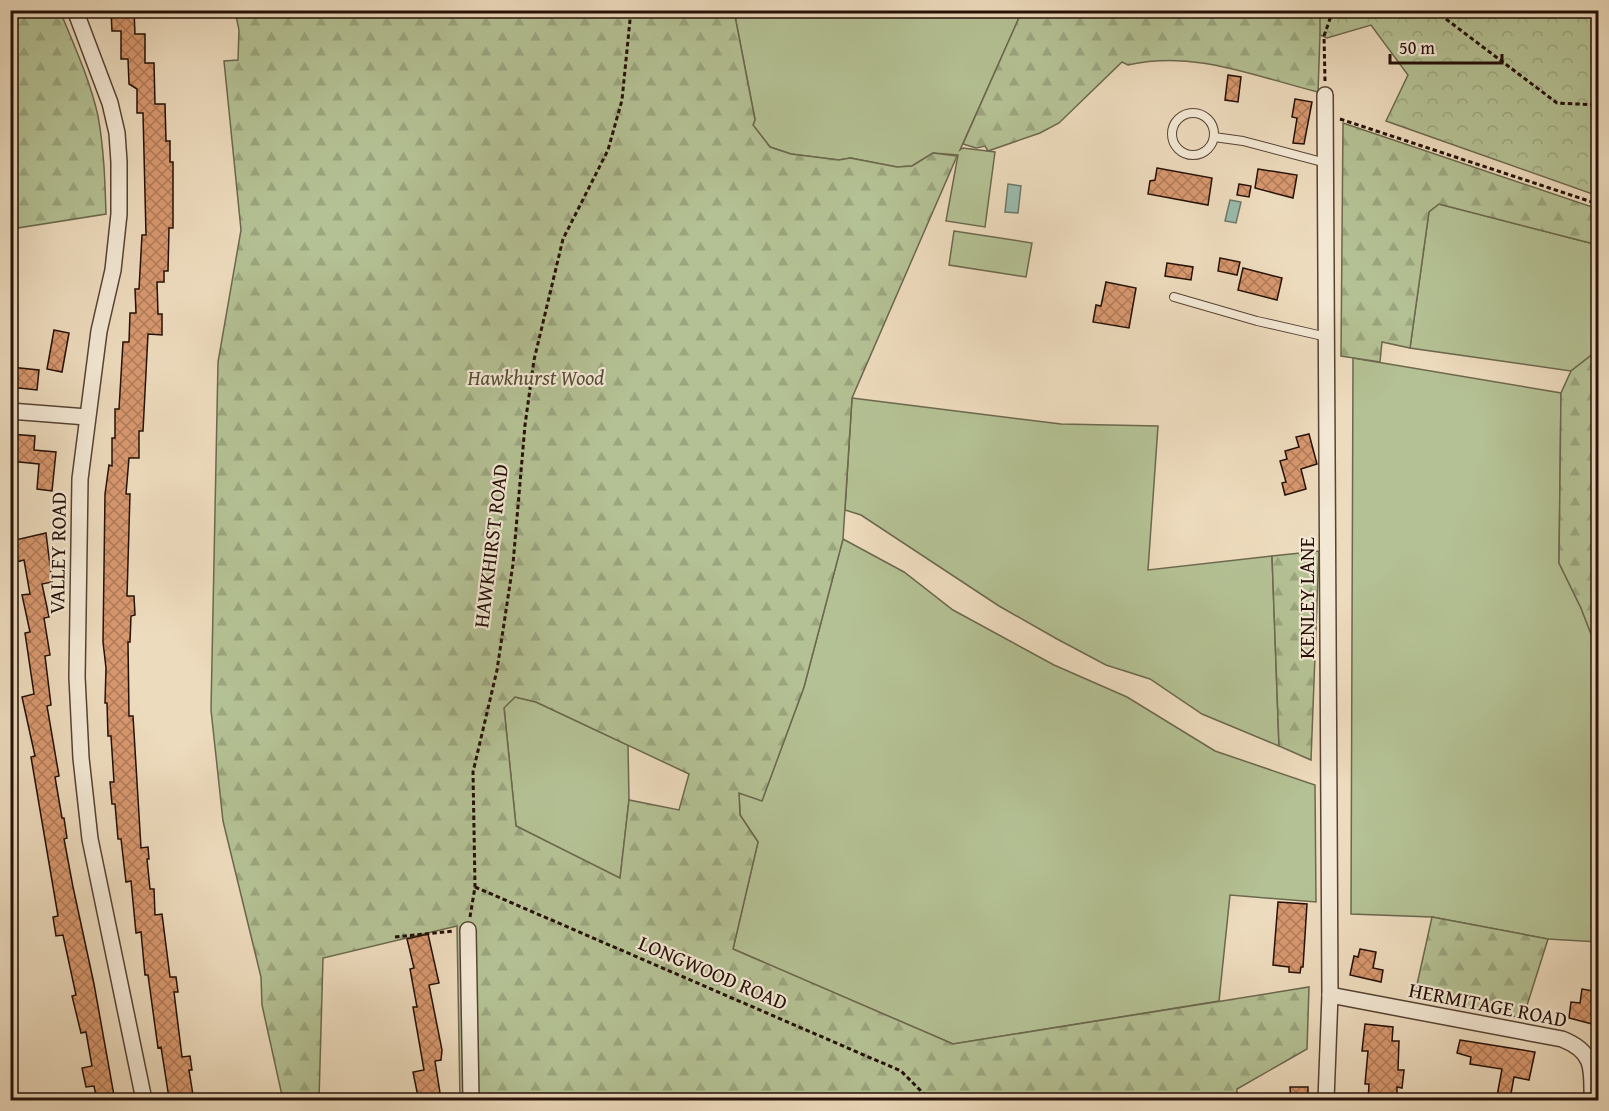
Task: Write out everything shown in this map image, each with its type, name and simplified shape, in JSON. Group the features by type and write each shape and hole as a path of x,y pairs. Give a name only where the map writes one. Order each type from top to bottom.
{"street":[{"name":"VALLEY ROAD","path":"75,10 110,103 117,133 119,162 119,214 113,270 99,331 80,479 77,552 77,677 81,758 90,839 144,1101"},
{"name":"KENLEY LANE","path":"1325,95 1330,995 1326,1101"},
{"path":"10,411 87,417"},
{"path":"468,930 471,1101"},
{"name":"HERMITAGE ROAD","path":"1330,995 1562,1039 1580,1046 1588,1056 1592,1074 1592,1101"}],"lane":[{"path":"1193,113 1206,118 1211,123 1214,137 1203,153 1190,155 1175,144 1173,131 1179,118 1193,113"},
{"path":"1214,137 1243,141 1326,163"},
{"path":"1174,297 1257,321 1327,337"}],"path":[{"name":"HAWKHIRST ROAD","path":"468,930 474,886 473,772 500,646 513,564 525,425 534,360 563,239 608,150 622,100 631,10"},
{"path":"1325,95 1324,36 1333,10"},
{"path":"1434,10 1557,103 1599,105"},
{"path":"1326,115 1599,204"},
{"name":"LONGWOOD ROAD","path":"474,886 901,1071 930,1101"},
{"path":"395,936 445,932"}],"green space":[{"path":"11,10 60,11 86,76 98,116 105,177 106,214 11,229"},
{"name":"Hawkhurst Wood","path":"235,11 734,11 755,120 753,125 770,147 791,154 839,160 850,158 897,167 912,166 933,153 957,156 852,398 843,539 804,687 762,801 739,793 740,815 758,842 733,949 953,1044 1309,987 1307,1049 1237,1089 1237,1100 460,1100 457,926 323,958 319,1100 283,1100 262,1005 261,977 223,821 211,710 218,362 241,230 224,61 238,60 239,30","holes":["515,697 536,702 689,774 679,810 629,800 620,878 516,826 504,708"]},
{"path":"734,11 1022,11 960,150 963,148 995,152 985,227 946,221 958,155 933,153 912,166 897,167 851,158 839,160 791,154 770,147 753,125 755,119"},
{"path":"1022,11 1329,11 1320,35 1318,92 1247,72 1201,63 1153,61 1128,65 1122,62 1059,123 1040,133 988,151 985,146 976,148 963,144"},
{"path":"1320,11 1598,11 1598,196 1386,121 1408,75 1371,25 1327,38 1320,35"},
{"path":"1343,123 1598,209 1598,245 1439,204 1429,212 1410,348 1382,342 1380,362 1341,356"},
{"path":"1439,204 1598,245 1598,350 1571,371 1410,348 1429,211"},
{"path":"954,231 1032,243 1026,277 949,265"},
{"path":"1598,350 1598,652 1581,608 1559,563 1561,393 1571,371"},
{"path":"1353,358 1561,393 1559,563 1581,608 1598,652 1598,942 1548,939 1432,917 1351,914"},
{"path":"852,398 1061,424 1158,426 1148,570 1272,556 1279,746 1202,714 1150,679 1106,665 1057,639 999,606 861,515 845,510"},
{"path":"843,539 904,572 953,610 1054,665 1127,697 1215,751 1315,785 1316,902 1230,895 1219,1001 953,1044 733,949 758,842 740,815 739,793 762,800 804,687"},
{"path":"1319,551 1311,760 1279,746 1272,556"},
{"path":"515,697 536,702 628,745 629,800 620,879 516,826 504,707"},
{"path":"1432,917 1548,939 1523,1018 1414,998"}],"shaded area":[{"path":"1008,184 1021,186 1018,213 1005,212"},
{"path":"1230,200 1241,202 1236,223 1225,221"}],"building":[{"path":"134,10 135,34 145,34 145,63 154,63 155,104 165,104 166,141 170,141 170,162 173,162 173,228 169,228 168,271 164,271 164,282 157,282 158,314 162,314 162,335 148,334 143,431 139,431 139,458 129,458 126,494 130,494 127,596 134,596 135,615 131,616 130,642 128,642 129,716 133,716 141,848 148,847 150,889 154,889 155,915 162,914 170,977 176,977 178,992 174,992 182,1057 190,1056 192,1070 189,1070 193,1095 169,1098 161,1047 158,1048 148,975 145,975 141,932 136,933 131,881 126,882 121,839 118,839 115,804 112,804 110,782 114,782 111,736 108,736 107,703 105,703 106,668 103,642 105,494 109,465 112,466 115,409 119,409 123,342 129,342 130,313 136,313 135,289 139,289 142,235 146,235 143,113 137,113 137,89 129,84 128,59 121,59 121,31 112,31 111,11"},
{"path":"1228,75 1241,77 1238,102 1225,100"},
{"path":"1295,99 1312,102 1304,144 1293,143 1297,118 1292,117"},
{"path":"1157,168 1212,178 1208,205 1148,194 1150,181 1155,180"},
{"path":"1258,169 1297,175 1293,198 1255,188"},
{"path":"1239,184 1251,186 1249,197 1237,195"},
{"path":"1220,258 1240,262 1237,275 1218,271"},
{"path":"1167,263 1193,267 1191,280 1165,276"},
{"path":"1243,268 1282,278 1277,300 1238,290"},
{"path":"1106,282 1136,288 1129,328 1093,322 1096,305 1101,306"},
{"path":"54,330 69,333 62,372 47,369"},
{"path":"10,367 39,370 37,390 10,387"},
{"path":"10,434 35,436 34,450 56,452 52,491 37,489 39,464 10,461"},
{"path":"1309,434 1317,464 1301,469 1306,489 1285,495 1282,483 1286,482 1280,461 1287,459 1285,451 1299,447 1296,437"},
{"path":"46,533 52,582 42,584 49,617 44,618 50,655 45,656 51,705 47,706 59,776 55,777 67,838 64,839 115,1101 97,1101 94,1086 86,1087 82,1068 92,1066 86,1032 81,1033 72,996 76,995 63,935 56,936 53,917 58,916 31,757 35,756 22,697 34,694 25,633 30,632 22,595 30,594 24,560 16,562 11,541"},
{"path":"1278,902 1307,904 1303,967 1300,973 1289,972 1289,967 1273,965"},
{"path":"428,934 439,983 429,985 442,1050 441,1060 435,1061 440,1093 418,1097 413,1072 424,1070 413,1007 417,1007 410,969 414,968 407,939"},
{"path":"1360,949 1376,952 1373,968 1383,970 1381,982 1350,975 1354,956 1358,957"},
{"path":"1582,989 1599,992 1596,1025 1569,1018 1571,1002 1580,1003"},
{"path":"1365,1024 1393,1027 1392,1041 1399,1041 1398,1070 1404,1070 1402,1088 1397,1087 1397,1101 1368,1101 1369,1084 1365,1084 1368,1051 1362,1051"},
{"path":"1460,1040 1535,1052 1529,1080 1514,1077 1510,1099 1497,1096 1502,1069 1470,1064 1471,1057 1457,1053"},
{"path":"1290,1087 1308,1087 1308,1101 1291,1101"}]}
